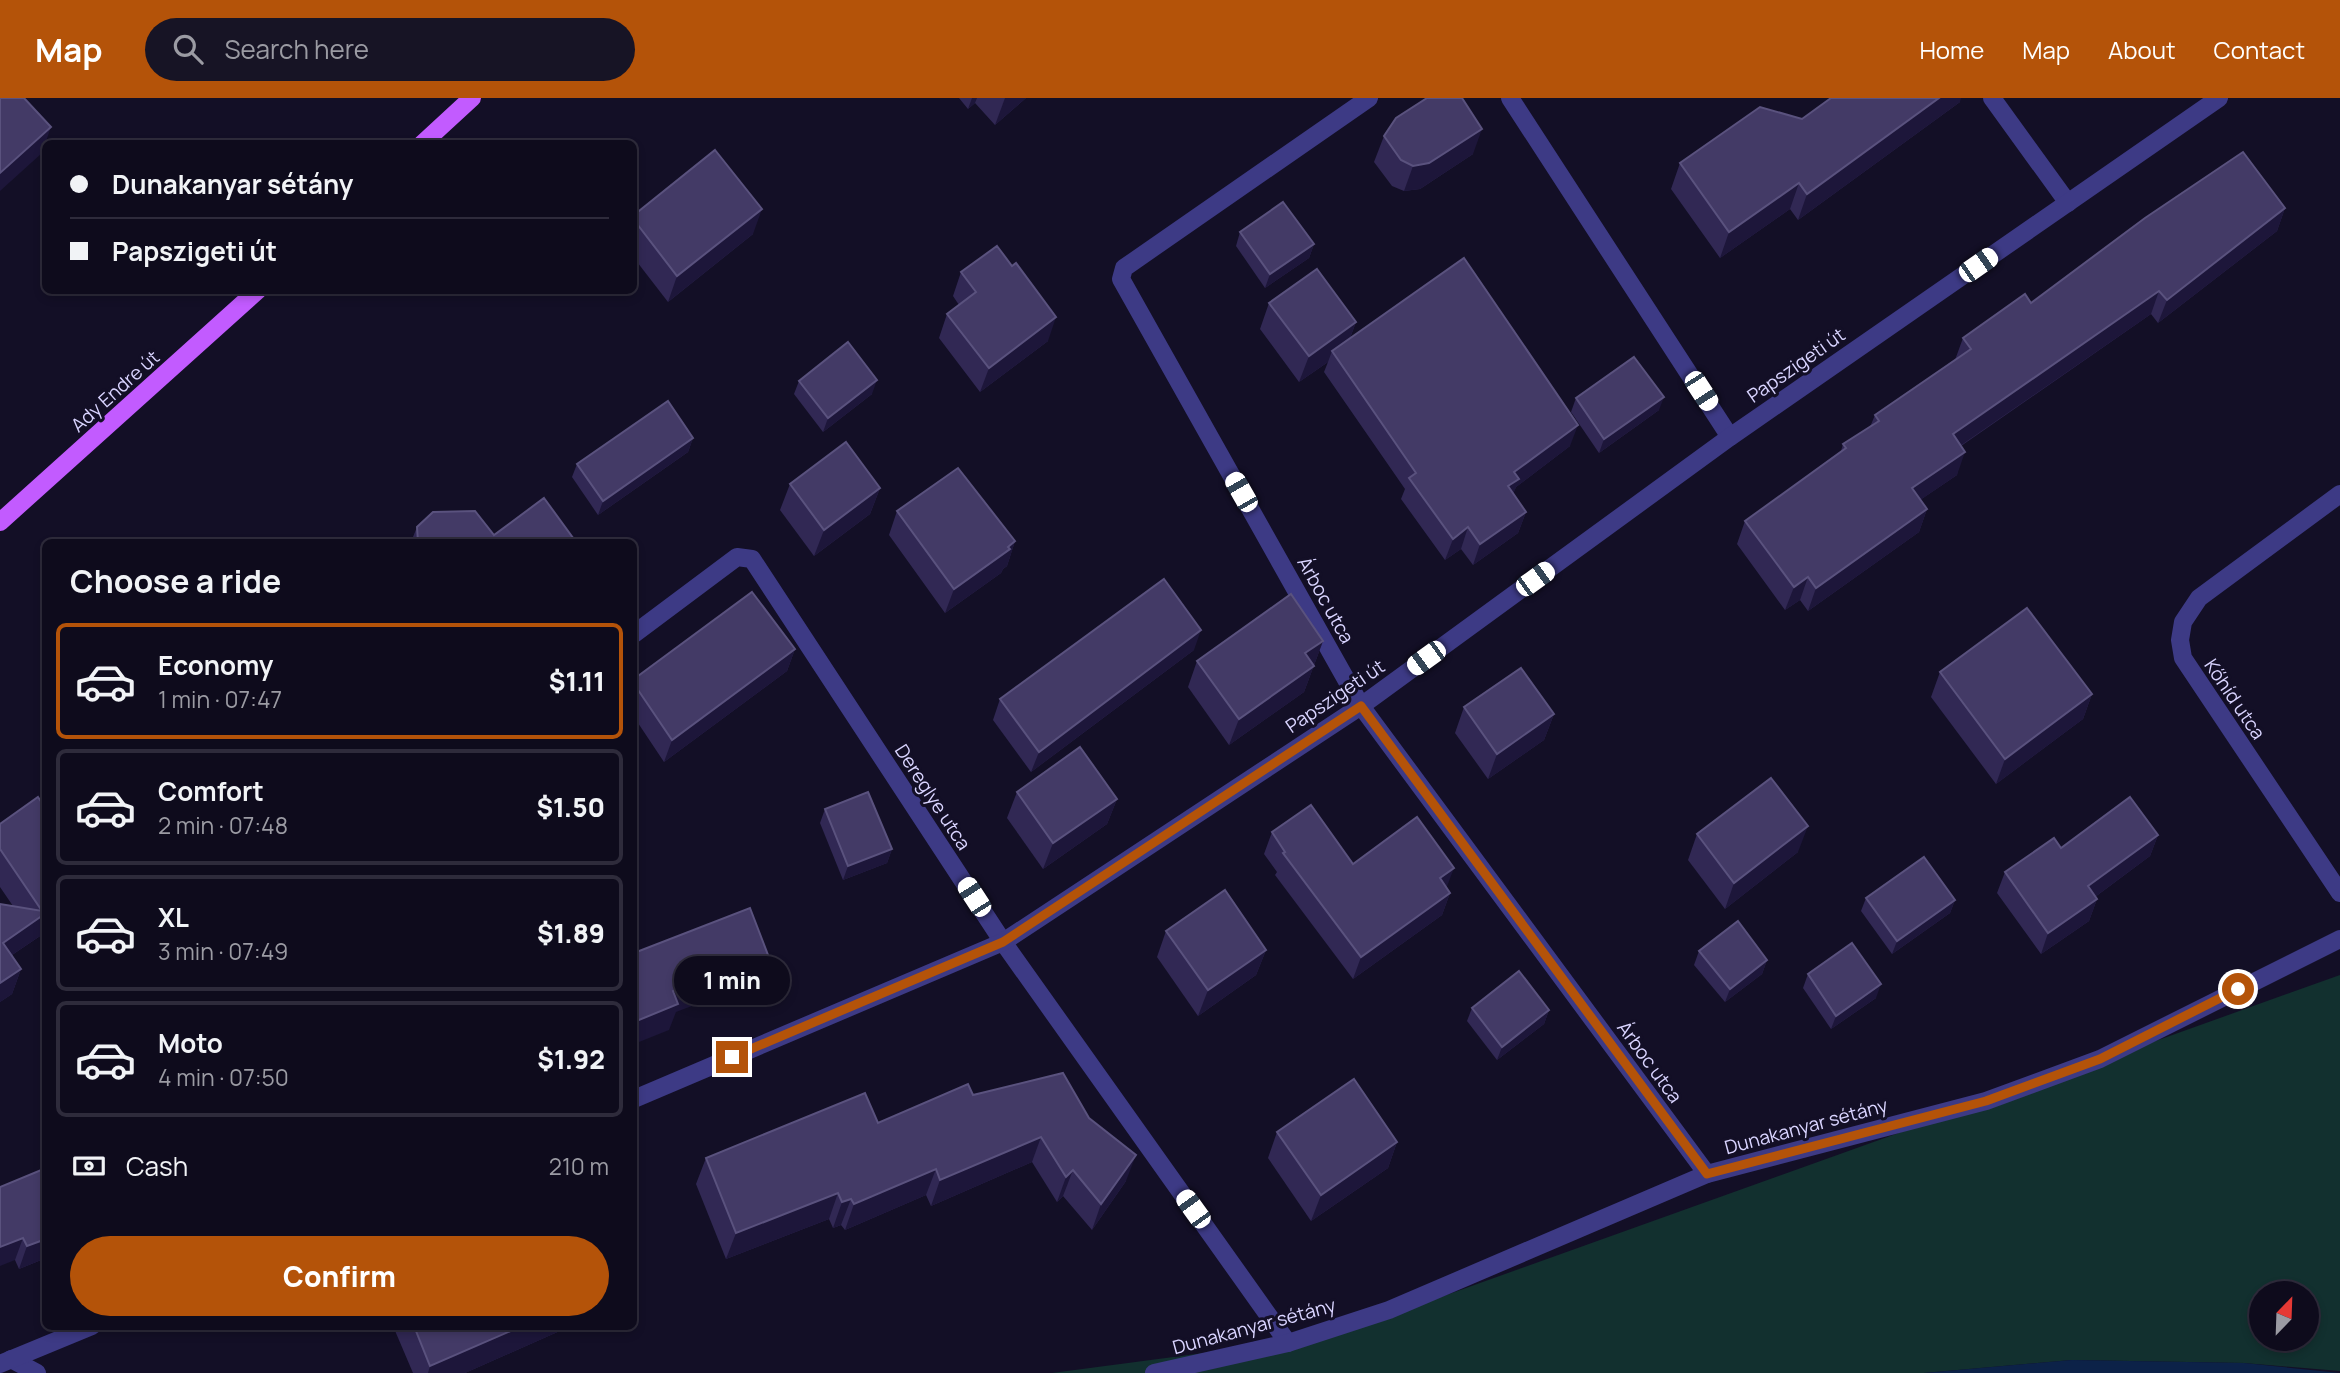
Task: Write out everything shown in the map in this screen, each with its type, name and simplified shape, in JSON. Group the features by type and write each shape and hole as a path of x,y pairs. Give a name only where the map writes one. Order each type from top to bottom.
{"main road":[{"path":"426,140 472,98"},
{"name":"Ady Endre út","path":"0,522 254,294"}],"street":[{"name":"Árboc utca","path":"1369,98 1124,268 1121,279 1361,706 1707,1174"},
{"path":"1510,98 1730,436"},
{"path":"1992,98 2068,203"},
{"name":"Papszigeti út","path":"637,1098 1003,942 1361,706 1730,436 2219,98"},
{"name":"Kőhíd utca","path":"2340,494 2199,598 2183,622 2180,640 2183,658 2340,893"},
{"name":"Dereglye utca","path":"637,632 737,557 752,559 1003,942 1289,1343"},
{"name":"Dunakanyar sétány","path":"1154,1373 1289,1343 1389,1310 1707,1174 1986,1101 2087,1064 2340,939"},
{"path":"6,1362 82,1330"},
{"path":"6,1362 37,1373"}],"green space":[{"path":"2340,975 2340,1371 2244,1363 2072,1360 1924,1373 1052,1373 1332,1336"}],"water":[{"path":"2072,1360 2244,1363 2340,1373 1924,1373"}],"building":[{"path":"0,98 24,98 51,127 0,173"},
{"path":"1427,98 1462,98 1482,129 1429,163 1413,166 1401,160 1384,136 1396,118"},
{"path":"1831,98 1939,98 1807,194 1799,183 1729,232 1680,163 1760,107 1802,119"},
{"path":"715,150 762,209 677,276 637,224 637,213"},
{"path":"2243,152 2285,208 2167,300 2159,291 1953,434 1965,452 1912,488 1927,509 1816,588 1808,577 1794,587 1745,521 1846,448 1843,444 1879,421 1875,415 1971,349 1963,338 2025,294 2031,303 2145,218"},
{"path":"1283,202 1314,244 1270,274 1240,232"},
{"path":"997,246 1012,266 1016,263 1056,317 989,368 947,314 976,292 961,272"},
{"path":"1464,258 1578,425 1514,472 1519,479 1508,486 1526,512 1480,544 1468,527 1453,539 1409,478 1416,473 1332,351"},
{"path":"1317,269 1356,322 1309,356 1269,303"},
{"path":"848,342 877,380 828,418 799,381"},
{"path":"1634,357 1664,397 1604,439 1576,398"},
{"path":"668,401 693,438 603,501 577,464"},
{"path":"846,442 880,488 824,530 790,484"},
{"path":"958,468 1015,541 1008,547 1010,549 954,589 897,511"},
{"path":"544,498 574,539 418,539 417,527 433,512 475,511 494,535"},
{"path":"1164,579 1201,630 1039,752 1000,699"},
{"path":"752,592 795,649 672,740 637,688 637,677"},
{"path":"1291,594 1323,641 1305,653 1314,666 1239,719 1197,661"},
{"path":"2027,608 2092,694 2005,759 1940,672"},
{"path":"1521,668 1554,714 1497,754 1464,707"},
{"path":"1080,747 1117,799 1053,843 1017,792"},
{"path":"1771,778 1808,826 1734,883 1697,834"},
{"path":"868,792 892,849 848,866 825,809"},
{"path":"38,797 42,803 42,911 0,849 0,824"},
{"path":"2130,797 2158,835 2088,886 2097,899 2048,933 2005,872 2054,838 2061,848"},
{"path":"1311,805 1353,864 1417,817 1454,868 1440,878 1450,893 1361,957 1283,853 1285,852 1272,832"},
{"path":"1924,857 1955,900 1897,941 1866,898"},
{"path":"1225,890 1266,950 1208,990 1166,931"},
{"path":"0,904 42,911 42,916 3,943 21,969 0,983"},
{"path":"750,908 768,955 673,991 678,1004 637,1021 637,952"},
{"path":"1738,921 1767,960 1730,989 1699,951"},
{"path":"1852,943 1881,984 1836,1016 1808,974"},
{"path":"1519,971 1549,1010 1502,1047 1472,1008"},
{"path":"1063,1073 1089,1118 1136,1155 1101,1204 1073,1170 1066,1177 1041,1137 940,1180 936,1169 854,1204 851,1199 842,1202 838,1193 736,1233 706,1158 865,1093 878,1123 968,1084 973,1095"},
{"path":"1354,1079 1397,1142 1321,1195 1277,1132"},
{"path":"42,1170 42,1240 27,1246 23,1238 0,1247 0,1187"},
{"path":"416,1330 513,1330 430,1366"}],"route":[{"path":"732,1057 1003,942 1361,706 1707,1174 1986,1101 2100,1059 2238,989"}]}
